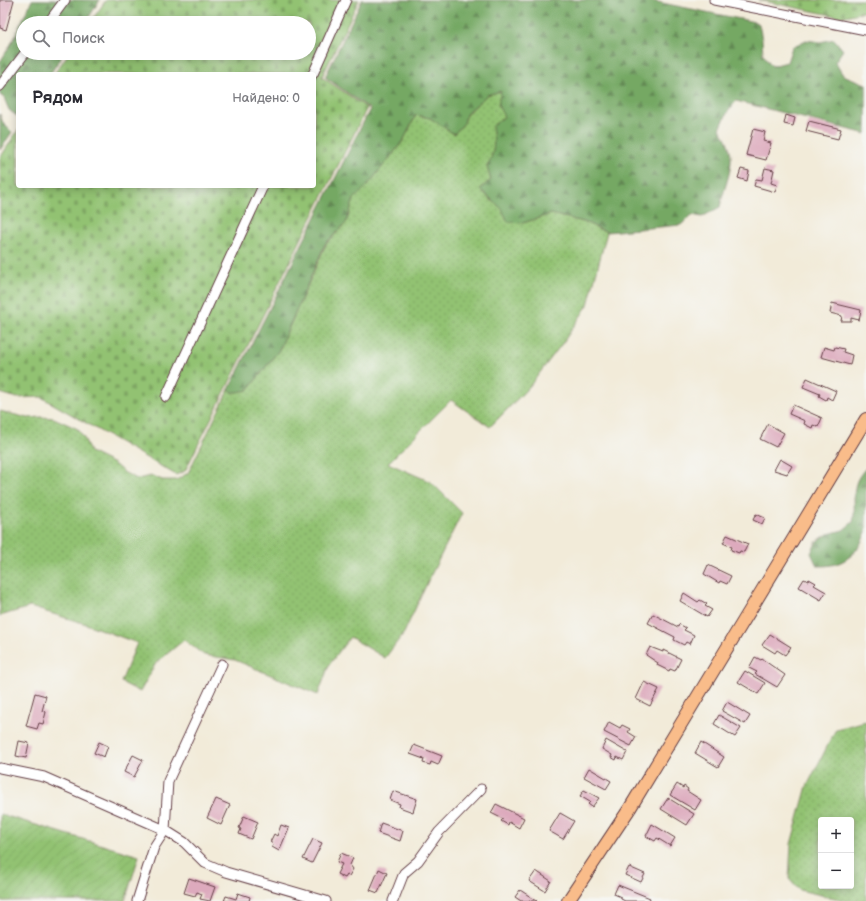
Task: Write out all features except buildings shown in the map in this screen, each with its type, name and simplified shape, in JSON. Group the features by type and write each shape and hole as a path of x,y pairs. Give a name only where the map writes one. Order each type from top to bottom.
{"main road":[{"path":"568,901 630,808 866,420"}],"street":[{"path":"53,16 65,0"},
{"path":"314,72 346,0"},
{"path":"714,0 866,30"},
{"path":"0,86 20,60"},
{"path":"166,397 262,188"},
{"path":"137,901 154,847 165,830 168,781 222,664"},
{"path":"0,768 44,777 165,830 184,842 205,863 226,872 326,901"},
{"path":"393,901 404,873 418,861 439,832 481,789"}],"green space":[{"path":"32,0 100,0 90,16 24,16"},
{"path":"106,0 359,0 322,77 367,108 185,471 176,475 41,397 17,398 0,393 0,158 16,133 16,188 316,188 316,72 55,72 64,60 316,60 316,16 95,16"},
{"path":"362,0 648,0 759,24 763,54 772,66 787,62 792,47 806,40 820,42 834,39 843,50 835,62 843,75 866,84 866,134 736,101 727,113 720,129 730,149 731,158 729,176 720,207 702,217 692,215 681,225 607,232 584,222 551,214 523,223 508,222 502,209 480,189 491,180 487,167 494,147 492,126 504,117 498,105 501,91 487,95 466,114 464,123 454,134 430,118 416,115 403,141 367,186 354,199 346,223 325,244 279,350 248,390 232,392 229,389 370,109 325,77"},
{"path":"758,0 866,0 864,12 841,17"},
{"path":"16,34 16,60 59,60 51,72 16,72 16,115 9,110 4,98 0,95 0,62"},
{"path":"501,91 504,118 492,126 494,147 487,167 491,180 480,189 491,200 523,223 551,214 584,222 607,232 588,305 564,341 529,387 490,427 451,400 388,463 431,482 462,513 404,633 385,658 350,637 329,665 318,695 235,660 204,655 184,640 156,663 140,692 121,682 137,643 86,624 30,607 0,616 0,411 28,418 54,418 78,429 90,452 114,464 125,473 137,479 151,476 163,480 176,480 188,473 229,389 232,392 248,390 279,350 326,244 346,223 354,199 367,186 403,141 416,115 430,118 454,134 464,123 466,115 487,95"},
{"path":"0,114 3,123 12,132 0,150"},
{"path":"866,468 866,532 858,548 853,554 841,562 826,566 817,566 811,553 817,541 828,534 843,530 853,522 855,487 860,475"},
{"path":"866,721 866,901 848,901 799,890 789,879 791,844 807,786 836,729"},
{"path":"0,814 139,856 125,901 0,901"}]}
